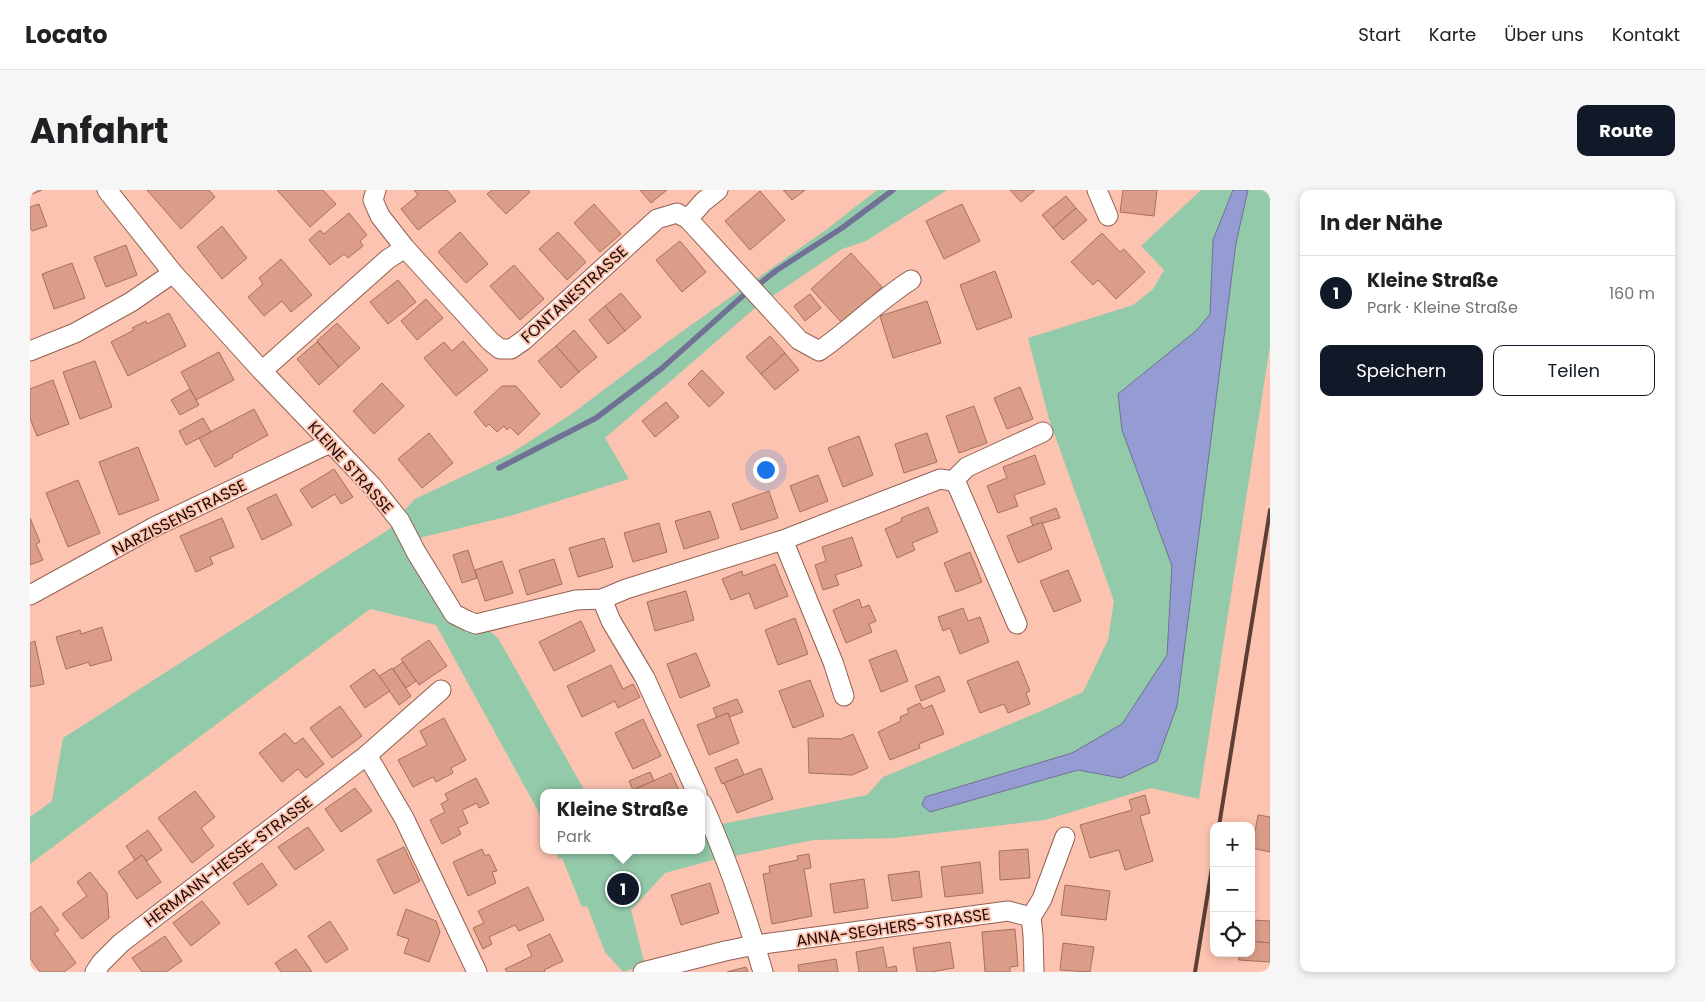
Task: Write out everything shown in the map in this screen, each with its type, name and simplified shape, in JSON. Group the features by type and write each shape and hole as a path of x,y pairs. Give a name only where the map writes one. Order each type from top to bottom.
{"street":[{"name":"KLEINE STRASSE","path":"107,190 173,273 262,371 372,486 400,521 416,552 454,614 476,624 576,600 602,599"},
{"name":"FONTANESTRASSE","path":"376,190 374,200 380,216 405,248 490,342 500,349 511,349 657,219 677,214 688,219"},
{"path":"718,190 703,202 688,219 799,340 819,351 837,339 891,292 911,280"},
{"path":"1097,190 1108,216"},
{"path":"262,371 388,259 405,248"},
{"path":"30,351 75,333 131,302 173,273"},
{"path":"953,481 967,467 1043,432"},
{"name":"NARZISSENSTRASSE","path":"30,595 154,527 330,443"},
{"path":"695,789 645,678 611,621 602,599 626,589 783,540 940,479 953,481 958,487 1017,624"},
{"path":"783,540 833,662 844,696"},
{"name":"HERMANN-HESSE-STRASSE","path":"95,972 101,963 121,943 367,755 441,690"},
{"path":"367,755 404,818 477,972"},
{"path":"705,810 747,917 763,972"},
{"path":"1034,972 1031,917 1042,899 1065,837"},
{"name":"ANNA-SEGHERS-STRASSE","path":"755,945 1008,911 1031,917"},
{"path":"644,972 755,945"}],"green space":[{"path":"877,190 947,190 866,241 842,249 755,308 605,438 629,479 510,516 419,538 461,608 498,638 584,789 540,789 540,816 436,625 370,609 30,864 30,817 52,801 63,738 391,528 394,522 415,499 510,454 570,415 677,335 827,229"},
{"path":"1201,190 1270,190 1270,346 1199,799 1151,788 1045,820 895,838 814,840 713,860 665,873 631,910 645,965 623,972 605,952 587,906 582,907 562,858 559,859 557,854 705,854 705,827 867,795 883,777 1083,692 1108,640 1114,601 1049,419 1028,338 1133,305 1153,289 1164,270 1141,246"}],"water":[{"path":"1233,190 1248,190 1236,243 1177,706 1157,761 1121,778 1078,770 930,812 922,805 925,797 1072,753 1122,724 1167,655 1172,566 1122,430 1118,394 1197,330 1210,314 1213,240"}],"building":[{"path":"30,190 42,190 30,195"},
{"path":"147,190 209,190 215,197 181,229"},
{"path":"277,190 323,190 336,204 310,227"},
{"path":"414,190 447,190 456,201 418,230 401,209 418,195"},
{"path":"492,190 528,190 530,192 506,214 487,194"},
{"path":"640,190 667,190 651,203"},
{"path":"783,190 805,190 792,200"},
{"path":"1010,190 1035,190 1021,202"},
{"path":"1123,190 1157,190 1154,216 1120,212"},
{"path":"760,191 785,220 750,250 725,221"},
{"path":"1066,196 1076,208 1053,228 1042,215"},
{"path":"39,204 47,226 32,231 30,227 30,207"},
{"path":"594,204 621,234 600,252 574,223"},
{"path":"962,204 980,241 944,259 926,221"},
{"path":"1076,208 1087,220 1063,240 1053,228"},
{"path":"349,213 367,235 360,241 363,246 348,258 344,254 330,265 309,240 320,230 324,234"},
{"path":"222,226 247,258 222,279 197,247"},
{"path":"460,232 488,264 466,283 438,252"},
{"path":"558,232 586,262 567,280 539,249"},
{"path":"1102,233 1120,252 1124,249 1145,272 1116,299 1098,280 1093,285 1071,262"},
{"path":"680,241 706,272 682,292 656,260"},
{"path":"126,245 137,275 106,287 94,257"},
{"path":"851,253 882,287 842,323 811,289"},
{"path":"281,259 312,295 291,312 282,301 264,316 248,297 263,284 259,278"},
{"path":"72,263 85,298 54,309 42,274"},
{"path":"514,265 544,299 520,320 490,286"},
{"path":"995,271 1012,317 977,330 960,285"},
{"path":"398,280 416,302 388,324 370,302"},
{"path":"621,293 641,317 625,331 605,306"},
{"path":"810,294 821,308 805,321 794,306"},
{"path":"426,299 443,318 417,340 401,321"},
{"path":"927,301 941,343 893,358 880,316"},
{"path":"605,306 625,331 608,344 589,320"},
{"path":"169,313 186,346 128,376 111,342 134,330 132,328 146,321 147,324"},
{"path":"337,323 360,348 339,367 317,341"},
{"path":"574,330 597,357 579,372 556,346"},
{"path":"770,336 785,353 761,374 746,357"},
{"path":"463,341 488,370 456,396 424,358 444,342 452,351"},
{"path":"317,342 339,367 319,385 297,359"},
{"path":"556,346 579,372 561,388 538,361"},
{"path":"219,352 234,380 196,400 181,372"},
{"path":"785,353 799,370 775,390 761,374"},
{"path":"95,361 112,407 80,419 63,372"},
{"path":"702,370 724,393 709,407 688,384"},
{"path":"53,380 69,424 37,436 30,418 30,389"},
{"path":"382,383 404,406 374,434 353,411"},
{"path":"502,386 516,386 540,414 518,435 510,427 507,430 504,426 497,432 489,424 486,427 474,412"},
{"path":"1020,387 1033,419 1007,429 994,398"},
{"path":"190,389 199,405 180,415 171,400"},
{"path":"666,402 679,417 655,437 642,421"},
{"path":"974,406 987,443 959,453 946,416"},
{"path":"254,409 268,435 215,467 199,438"},
{"path":"203,418 211,432 186,445 179,431"},
{"path":"429,433 453,463 422,488 398,459"},
{"path":"927,433 937,462 904,473 895,444"},
{"path":"859,436 873,475 843,487 828,448"},
{"path":"138,447 159,500 119,515 99,462"},
{"path":"1035,455 1045,484 1014,495 1018,506 998,513 987,486 1007,478 1003,467"},
{"path":"334,469 353,497 341,504 335,494 312,508 300,490"},
{"path":"818,475 828,501 800,512 790,486"},
{"path":"78,480 100,533 68,547 46,493"},
{"path":"769,491 778,518 741,530 732,504"},
{"path":"276,494 292,525 262,540 247,508"},
{"path":"928,507 938,532 912,543 915,550 897,558 885,529 902,521 901,518"},
{"path":"1056,508 1060,518 1033,526 1030,518"},
{"path":"710,511 719,538 684,549 675,521"},
{"path":"30,518 40,542 36,544 43,560 30,565"},
{"path":"222,518 234,547 210,557 213,564 196,572 180,536"},
{"path":"1042,522 1052,549 1018,563 1007,536"},
{"path":"659,523 667,552 633,562 624,533"},
{"path":"852,537 862,566 835,575 839,585 823,590 815,565 826,561 822,547"},
{"path":"604,538 613,567 578,577 569,548"},
{"path":"468,550 477,578 462,583 453,555"},
{"path":"970,552 982,582 956,592 944,563"},
{"path":"554,559 562,584 527,595 519,570"},
{"path":"502,561 513,593 485,601 475,570"},
{"path":"775,564 788,596 755,609 749,593 731,600 722,579 742,571 743,576"},
{"path":"1068,570 1081,601 1054,612 1040,581"},
{"path":"686,591 694,620 655,631 647,602"},
{"path":"859,599 862,608 869,605 876,621 869,624 872,632 846,643 833,610"},
{"path":"963,608 968,621 980,617 989,642 960,654 950,628 943,631 938,617"},
{"path":"795,618 808,654 778,665 765,630"},
{"path":"581,621 595,651 554,671 539,642"},
{"path":"102,627 112,660 90,666 89,662 66,669 56,637 80,630 81,634"},
{"path":"429,640 447,666 419,685 401,659"},
{"path":"35,641 44,684 30,687 30,643"},
{"path":"896,650 908,681 881,692 869,660"},
{"path":"696,653 710,686 680,698 667,664"},
{"path":"1018,661 1030,691 1026,693 1030,704 1008,713 1004,704 980,713 967,681"},
{"path":"403,662 416,681 406,688 393,669"},
{"path":"611,665 623,689 633,684 640,697 618,708 615,701 582,717 567,686"},
{"path":"392,668 411,696 399,705 379,676"},
{"path":"374,669 390,691 365,708 350,686"},
{"path":"939,676 945,691 921,701 915,686"},
{"path":"810,680 824,716 793,728 779,691"},
{"path":"737,699 743,712 729,717 728,713 717,718 713,708"},
{"path":"920,703 923,709 932,705 944,734 919,744 920,748 890,760 878,732 901,721 900,717 909,713 907,709"},
{"path":"340,706 362,736 332,758 310,728"},
{"path":"728,713 739,743 709,755 697,725"},
{"path":"444,718 466,760 451,768 453,773 436,782 433,777 413,787 398,760 427,745 420,731"},
{"path":"643,719 661,756 633,769 615,733"},
{"path":"285,733 295,744 303,738 324,764 306,778 298,769 282,782 259,753"},
{"path":"853,734 868,768 852,775 809,773 808,738 841,739"},
{"path":"737,759 744,775 722,784 715,768"},
{"path":"761,768 773,799 737,813 724,783"},
{"path":"650,772 654,781 633,789 629,781"},
{"path":"671,773 678,789 635,789"},
{"path":"476,778 489,803 479,808 477,803 462,810 468,823 458,828 461,834 442,844 430,820 445,812 441,804 448,800 445,794"},
{"path":"355,788 372,811 341,832 325,809"},
{"path":"195,791 215,817 201,828 214,846 192,863 158,818"},
{"path":"1145,795 1150,813 1140,816 1153,861 1125,870 1119,850 1090,858 1080,825 1132,810 1129,800"},
{"path":"1258,815 1270,817 1270,852 1255,849 1255,832"},
{"path":"308,827 324,850 295,870 278,847"},
{"path":"148,830 162,850 147,861 142,855 135,860 126,846"},
{"path":"404,847 420,881 394,894 377,860"},
{"path":"482,849 485,856 489,854 497,871 492,872 496,883 468,896 453,862"},
{"path":"1028,849 1030,878 1000,880 999,851"},
{"path":"809,854 811,868 804,869 812,916 772,924 763,874 770,873 769,866 798,860 797,856"},
{"path":"142,855 161,882 137,899 118,872"},
{"path":"980,862 983,893 945,897 941,867"},
{"path":"262,863 277,885 248,905 233,883"},
{"path":"919,871 922,897 892,901 888,875"},
{"path":"90,872 107,893 109,918 82,939 62,914 87,896 77,882"},
{"path":"864,879 868,908 834,913 830,884"},
{"path":"710,883 719,913 681,925 671,895"},
{"path":"1065,885 1110,891 1106,920 1061,915"},
{"path":"528,887 544,920 519,931 515,925 489,937 492,944 483,949 473,928 484,923 478,911"},
{"path":"202,901 220,923 191,946 173,923"},
{"path":"41,906 59,930 54,933 76,963 64,972 40,972 30,958 30,914"},
{"path":"406,909 436,921 440,932 429,962 404,953 409,939 397,935"},
{"path":"1255,920 1270,921 1270,943 1255,941"},
{"path":"330,921 348,949 326,963 308,936"},
{"path":"1015,929 1018,966 1010,967 1010,972 985,972 982,932"},
{"path":"550,934 563,961 544,970 545,972 507,972 505,969 532,956 527,945"},
{"path":"165,936 182,961 166,972 142,972 132,958"},
{"path":"1255,941 1270,943 1270,962 1239,960 1239,957 1255,957"},
{"path":"950,942 954,968 931,972 917,972 913,948"},
{"path":"1063,943 1094,947 1090,972 1060,970"},
{"path":"883,947 887,968 896,966 897,972 859,972 856,952"},
{"path":"296,949 312,972 281,972 275,963"},
{"path":"836,959 838,972 799,972 798,965"},
{"path":"746,967 748,972 727,972"}],"waterway":[{"path":"758,285 777,270 842,228 893,190"},
{"path":"499,468 596,418 661,369 745,294"}],"railway":[{"path":"1220,822 1270,510"},
{"path":"1195,972 1212,867"}],"place":[{"name":"Kleine Straße","path":"623,889"}]}
